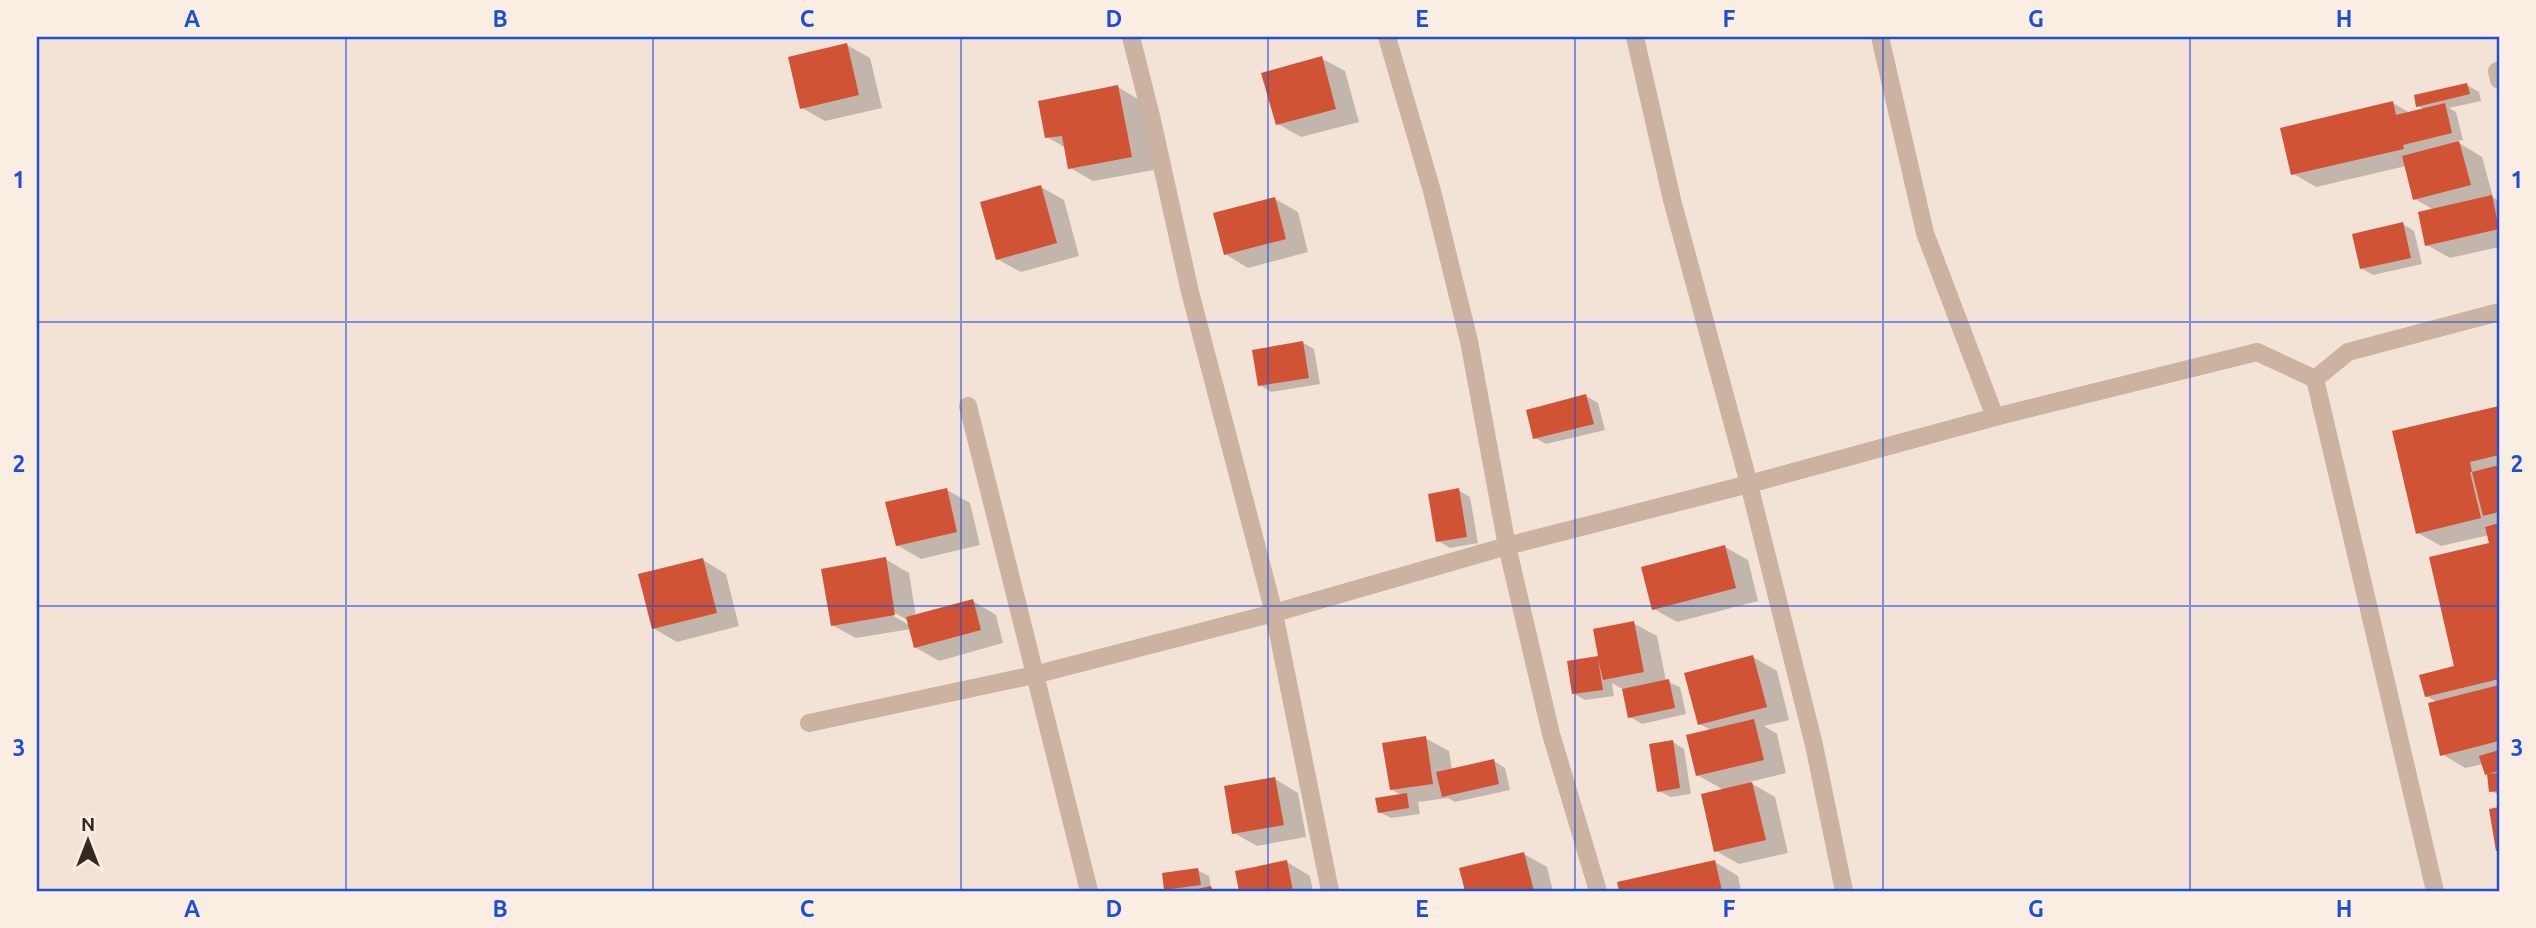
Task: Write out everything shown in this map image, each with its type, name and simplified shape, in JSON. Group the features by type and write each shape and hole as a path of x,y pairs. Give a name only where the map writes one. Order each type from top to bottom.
{"street":[{"path":"1131,37 1190,292 1273,612 1330,891"},
{"path":"1387,37 1432,191 1469,341 1507,546 1551,734 1598,891"},
{"path":"1635,37 1672,200 1749,484 1814,745 1844,891"},
{"path":"1880,37 1925,233 1995,417"},
{"path":"2315,379 2347,352 2499,312"},
{"path":"808,723 1034,675 1995,417 2257,352 2315,379"},
{"path":"2315,379 2435,891"},
{"path":"968,406 1089,891"}],"building":[{"path":"847,43 859,95 800,109 788,57"},
{"path":"1322,56 1336,109 1276,125 1261,73"},
{"path":"2467,83 2470,94 2416,107 2414,95"},
{"path":"1118,85 1132,157 1068,169 1062,136 1045,138 1038,101"},
{"path":"2393,101 2396,115 2445,103 2452,133 2403,145 2404,149 2291,175 2280,128"},
{"path":"2459,141 2471,185 2413,200 2402,156"},
{"path":"1041,185 1057,243 996,260 980,202"},
{"path":"2492,195 2499,229 2425,246 2418,212"},
{"path":"1275,197 1286,239 1224,255 1213,213"},
{"path":"2403,222 2411,258 2360,269 2352,234"},
{"path":"1303,341 1309,378 1258,386 1252,350"},
{"path":"1586,394 1594,424 1533,439 1526,410"},
{"path":"2499,406 2499,455 2470,462 2481,518 2416,534 2392,431"},
{"path":"2499,465 2499,512 2483,516 2472,472"},
{"path":"947,488 957,532 896,546 885,502"},
{"path":"1459,488 1467,537 1436,542 1428,494"},
{"path":"2499,523 2499,679 2425,697 2419,675 2454,666 2429,557 2489,543 2485,527"},
{"path":"1725,545 1736,588 1652,610 1641,567"},
{"path":"886,557 895,615 831,626 821,569"},
{"path":"703,558 717,613 652,629 638,574"},
{"path":"973,599 981,630 914,648 906,617"},
{"path":"1634,621 1644,672 1603,680 1598,659 1603,690 1572,694 1567,661 1598,656 1593,629"},
{"path":"1753,655 1767,707 1698,725 1684,673"},
{"path":"1669,679 1675,708 1628,718 1622,689"},
{"path":"2499,685 2499,741 2440,756 2428,703"},
{"path":"1754,719 1764,760 1696,776 1686,735"},
{"path":"1426,736 1433,784 1390,790 1382,743"},
{"path":"1673,740 1680,788 1657,792 1649,744"},
{"path":"2499,750 2499,771 2485,775 2479,756"},
{"path":"1494,759 1499,784 1442,797 1436,772"},
{"path":"2499,773 2499,791 2489,792 2487,774"},
{"path":"1275,777 1284,825 1232,834 1224,786"},
{"path":"1752,782 1766,840 1714,852 1701,794"},
{"path":"1407,793 1409,808 1378,813 1375,798"},
{"path":"2499,807 2499,851 2496,851 2489,809"},
{"path":"1524,852 1534,891 1465,891 1459,868"},
{"path":"1287,860 1293,891 1239,891 1235,871"},
{"path":"1715,860 1722,891 1619,891 1617,882"},
{"path":"1198,868 1201,885 1164,890 1162,873"},
{"path":"1211,886 1213,891 1193,891 1193,890"}]}
